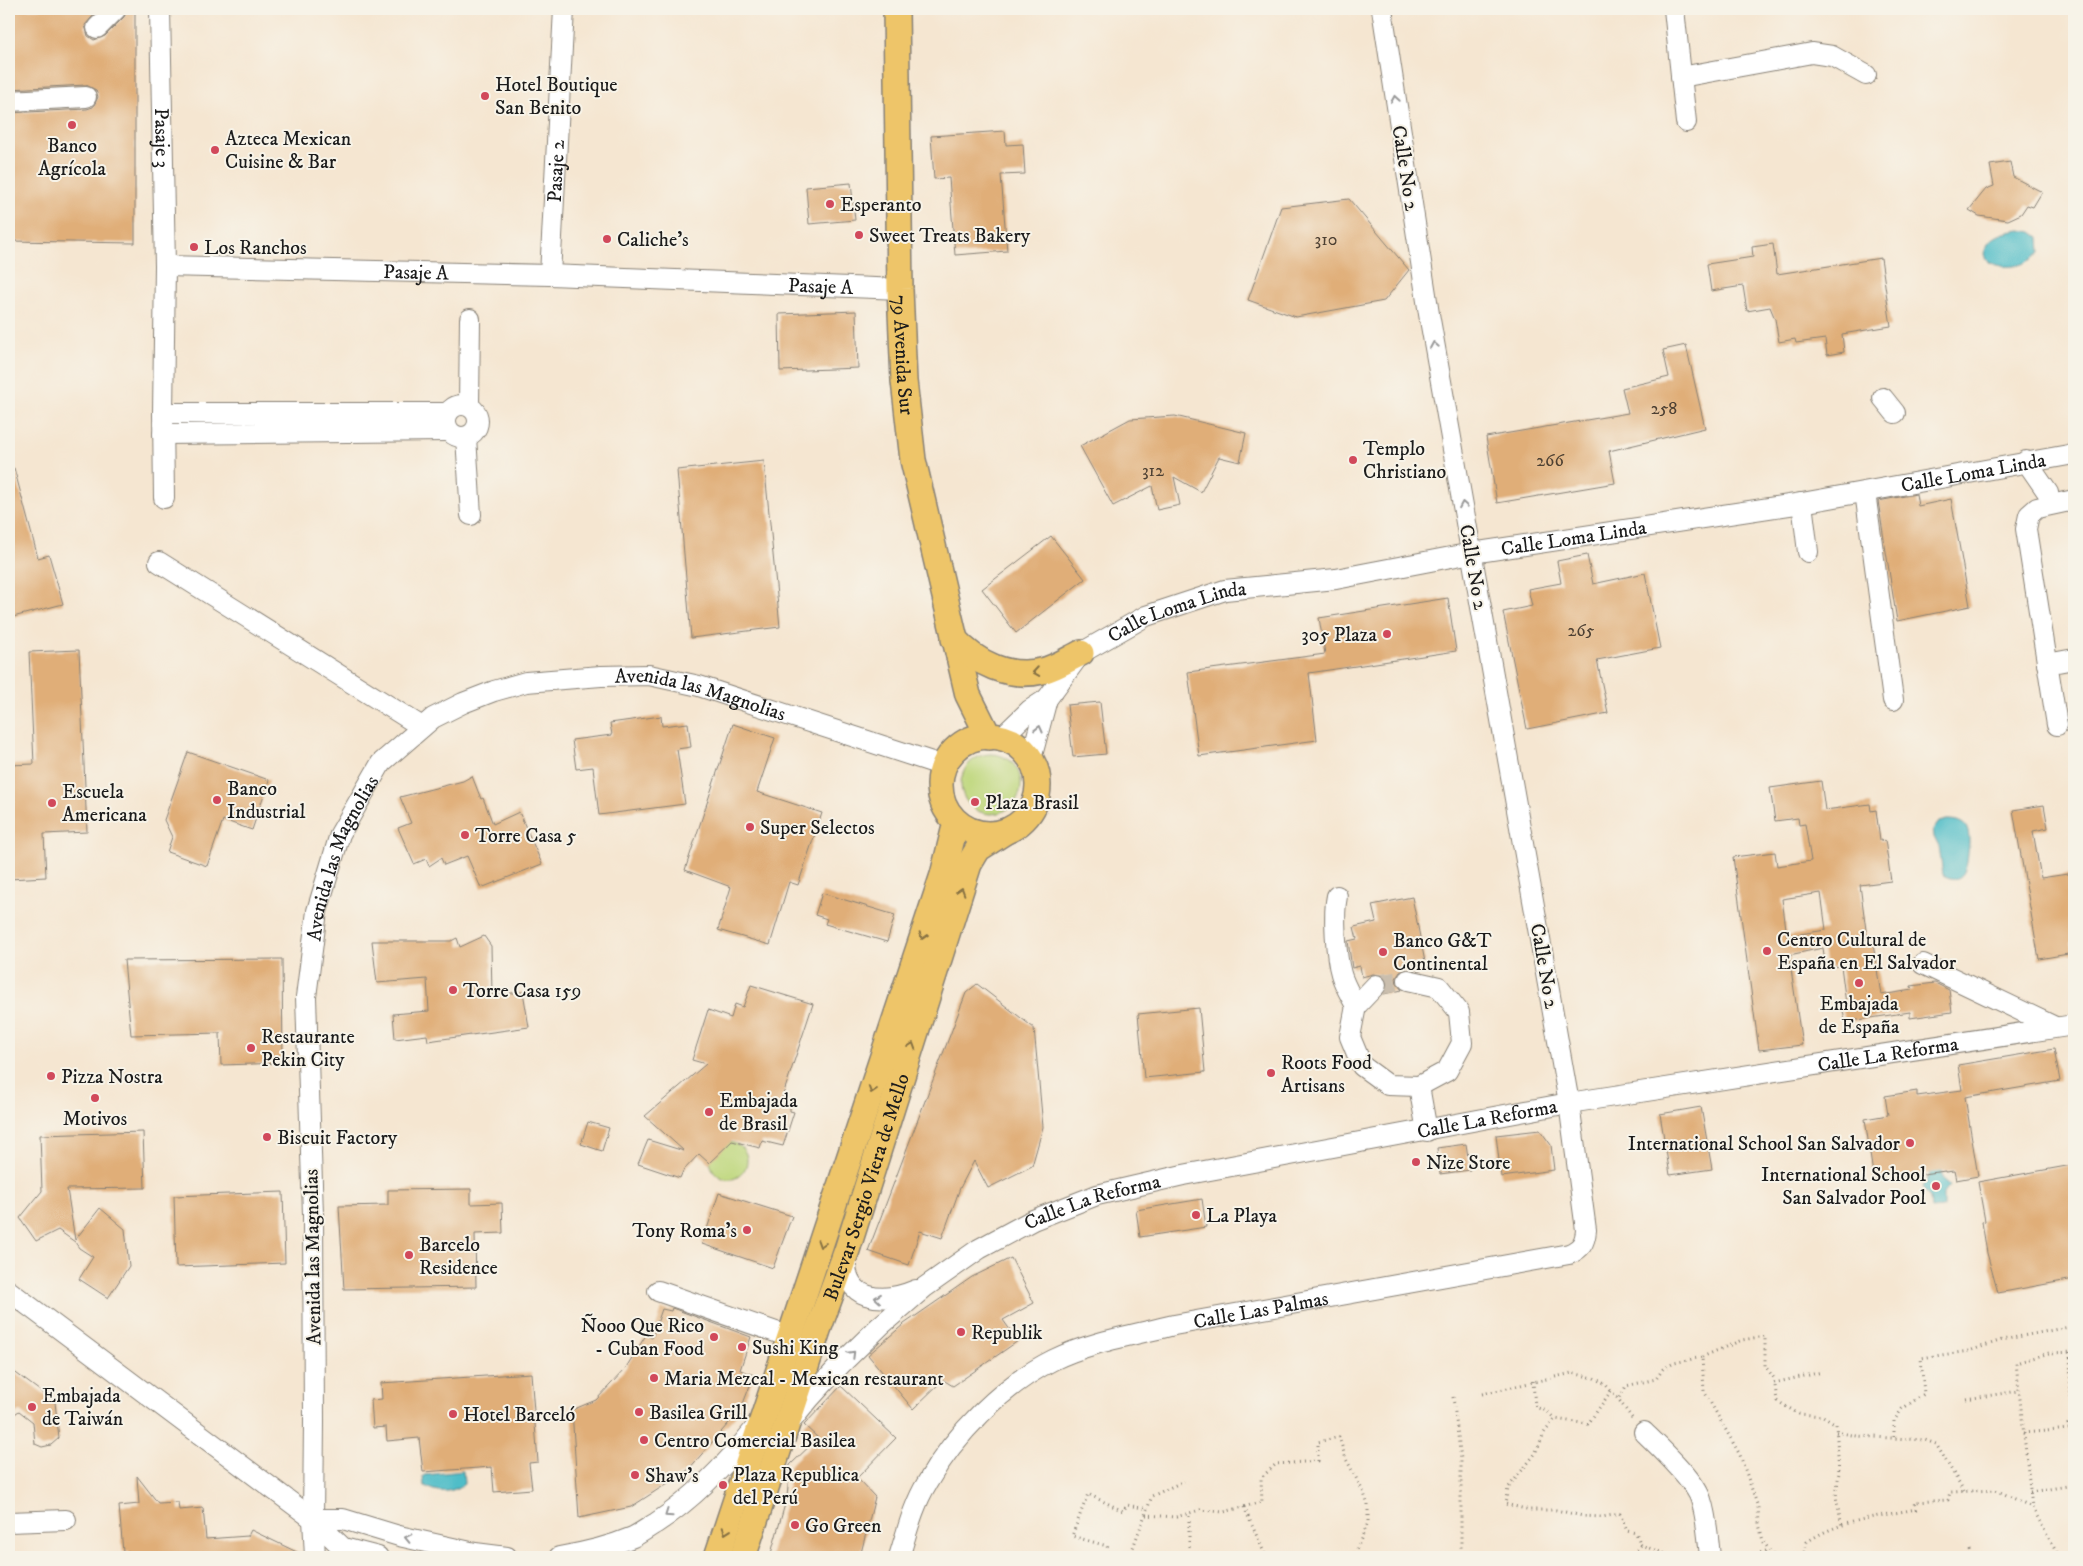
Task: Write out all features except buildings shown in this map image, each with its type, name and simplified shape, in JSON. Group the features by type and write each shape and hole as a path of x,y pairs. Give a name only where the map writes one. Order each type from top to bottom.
{"main road":[{"name":"79 Avenida Sur","path":"896,9 900,289 904,381 913,460 968,695 995,737"},
{"path":"954,639 966,652 982,662 1006,672 1025,673 1043,671 1081,653"},
{"name":"79 Avenida Sur","path":"949,758 968,695"},
{"path":"995,737 1021,748 1031,759 1038,781 1036,801 1029,814 1019,824 1006,831 980,834 956,822 947,810 941,797 940,782 949,758 969,741 995,737"},
{"name":"Bulevar Sergio Viera de Mello","path":"743,1557 774,1423 790,1337 943,875 956,822"},
{"name":"Bulevar Sergio Viera de Mello","path":"717,1557 847,1250 969,864 978,849 1006,831"}],"street":[{"path":"97,28 116,9"},
{"name":"Pasaje 3","path":"160,9 165,266"},
{"name":"Pasaje 2","path":"550,275 564,9"},
{"name":"Calle No 2","path":"1368,9 1384,30"},
{"name":"Calle No 2","path":"1382,9 1429,314 1569,1103"},
{"path":"1674,9 1686,122"},
{"path":"1680,78 1812,53 1832,56 1866,75"},
{"path":"9,101 86,97"},
{"path":"164,498 165,266"},
{"name":"Pasaje A","path":"165,266 550,275 900,289"},
{"path":"163,413 476,429 478,416 469,406 470,319"},
{"path":"469,406 456,406 454,427 471,515"},
{"path":"163,434 454,427"},
{"name":"Calle Loma Linda","path":"995,737 1047,699 1081,653 1146,616 1226,590 1336,579 1472,553 1865,492 2074,454"},
{"path":"2026,462 2048,493 2050,504"},
{"path":"1865,492 1893,700"},
{"path":"2057,725 2026,529 2029,515 2037,508 2074,500"},
{"path":"1802,502 1808,552"},
{"path":"159,562 422,727"},
{"path":"2047,664 2074,659"},
{"name":"Avenida las Magnolias","path":"315,1557 313,1519 313,1215 306,997 317,910 340,834 381,763 433,718 463,703 526,682 600,676 649,675 699,686 949,758"},
{"name":"Calle Loma Linda","path":"1031,759 1047,699"},
{"path":"1337,896 1335,915 1341,974 1356,1006"},
{"path":"1923,964 2065,1026"},
{"path":"1376,985 1356,1006 1350,1037 1362,1066 1388,1085 1419,1086 1447,1071 1462,1043 1459,1012 1439,987 1408,980"},
{"name":"Calle La Reforma","path":"559,1557 592,1552 635,1536 671,1513 774,1423 810,1398 880,1326 925,1287 995,1240 1033,1220 1097,1195 1183,1175 1569,1103 2065,1026"},
{"path":"1419,1086 1427,1131"},
{"name":"Calle Las Palmas","path":"899,1557 912,1513 926,1483 948,1450 998,1399 1022,1379 1054,1360 1126,1337 1174,1325 1568,1254 1578,1250 1585,1241 1586,1230 1569,1103"},
{"name":"Calle La Reforma","path":"847,1250 845,1268 848,1279 855,1289 865,1295 876,1299 890,1298 925,1287"},
{"path":"9,1291 313,1519 343,1548 378,1557"},
{"path":"658,1291 790,1337"},
{"path":"1644,1432 1676,1464 1701,1498 1710,1557"},
{"path":"313,1519 343,1519 399,1536 475,1553 507,1557"},
{"path":"9,1522 66,1520"}],"path":[{"path":"1894,1437 1894,1421 1902,1409 1924,1394 1921,1358 1968,1350 2002,1340 2074,1326"},
{"path":"1619,1400 1626,1386 1656,1379 1663,1369 1674,1363 1702,1357 1742,1340 1765,1336 1765,1366 1774,1378 1777,1401 1799,1414 1822,1416 1836,1424 1839,1472 1836,1497 1842,1526"},
{"path":"2059,1557 2032,1507 2016,1363 2049,1353 2072,1352 2072,1391 2069,1397 2074,1419 2068,1424 2074,1448"},
{"path":"1702,1357 1704,1391 1740,1455 1758,1507 1763,1541 1774,1557"},
{"path":"1774,1383 1822,1372"},
{"path":"1482,1394 1572,1373 1594,1378 1605,1384 1644,1432"},
{"path":"1533,1381 1535,1408 1547,1411 1555,1418 1588,1424 1611,1391"},
{"path":"1966,1399 2019,1391"},
{"path":"1453,1397 1461,1458 1461,1557"},
{"path":"1555,1418 1544,1433 1535,1454 1508,1488 1505,1504 1530,1510 1556,1510 1582,1516 1602,1517 1620,1514 1627,1531 1636,1532 1641,1545 1674,1557"},
{"path":"2023,1433 2069,1429"},
{"path":"1836,1432 1857,1436 1925,1440 1936,1444 1965,1492"},
{"path":"1146,1515 1176,1517 1200,1510 1224,1512 1262,1502 1261,1478 1276,1464 1318,1461 1318,1442 1340,1437 1346,1459 1364,1493 1368,1505 1368,1523 1353,1557"},
{"path":"1132,1557 1131,1553 1152,1496 1184,1481"},
{"path":"2030,1492 2074,1485"},
{"path":"1803,1557 1807,1542 1819,1534 1842,1526 1916,1509 1915,1502 1948,1500 1950,1492 1996,1490 2032,1507"},
{"path":"1110,1557 1107,1546 1072,1536 1088,1494 1123,1512 1127,1504 1148,1509"},
{"path":"1244,1507 1266,1557"},
{"path":"1189,1513 1189,1557"},
{"path":"1609,1557 1631,1555 1641,1545"},
{"path":"1746,1557 1769,1550"},
{"path":"1969,1550 1971,1557"}],"green space":[{"path":"985,754 997,754 1013,762 1019,772 1021,784 1019,796 1013,806 997,814 985,814 969,806 961,790 961,778 969,762"},
{"path":"730,1142 740,1146 747,1160 746,1168 741,1174 735,1178 727,1179 715,1173 710,1159"}],"water":[{"path":"2021,230 2032,232 2039,237 2040,253 2016,266 1990,263 1984,254 1989,243 1997,236"},
{"path":"1947,820 1964,824 1969,835 1965,870 1963,874 1955,878 1943,875 1939,847 1933,830 1939,822"},
{"name":"International School San Salvador Pool","path":"1941,1164 1942,1179 1950,1186 1943,1195 1943,1208 1931,1209 1930,1197 1922,1187 1930,1175 1929,1166"},
{"path":"463,1471 464,1484 455,1489 439,1491 424,1485 423,1476 425,1475"}],"tunnel":[{"path":"1376,985 1408,980"}],"place":[{"name":"Hotel Boutique San Benito","path":"485,96"},
{"name":"Banco Agrícola","path":"72,125"},
{"name":"Azteca Mexican Cuisine & Bar","path":"215,150"},
{"name":"Esperanto","path":"830,204"},
{"name":"Sweet Treats Bakery","path":"859,235"},
{"name":"Caliche's","path":"607,239"},
{"name":"Los Ranchos","path":"194,247"},
{"name":"Templo Christiano","path":"1353,460"},
{"name":"305 Plaza","path":"1387,634"},
{"name":"Banco Industrial","path":"217,800"},
{"name":"Plaza Brasil","path":"975,802"},
{"name":"Escuela Americana","path":"52,803"},
{"name":"Super Selectos","path":"750,827"},
{"name":"Torre Casa 5","path":"465,835"},
{"name":"Centro Cultural de España en El Salvador","path":"1767,951"},
{"name":"Banco G&T Continental","path":"1383,952"},
{"name":"Embajada de España","path":"1859,983"},
{"name":"Torre Casa 159","path":"453,990"},
{"name":"Restaurante Pekin City","path":"251,1048"},
{"name":"Roots Food Artisans","path":"1271,1073"},
{"name":"Pizza Nostra","path":"51,1076"},
{"name":"Motivos","path":"95,1098"},
{"name":"Embajada de Brasil","path":"709,1112"},
{"name":"Biscuit Factory","path":"267,1137"},
{"name":"International School San Salvador","path":"1910,1143"},
{"name":"Nize Store","path":"1416,1162"},
{"name":"International School San Salvador Pool","path":"1936,1186"},
{"name":"La Playa","path":"1196,1215"},
{"name":"Tony Roma's","path":"747,1230"},
{"name":"Barcelo Residence","path":"409,1255"},
{"name":"Republik","path":"961,1332"},
{"name":"Ñooo Que Rico - Cuban Food","path":"714,1337"},
{"name":"Sushi King","path":"742,1347"},
{"name":"Maria Mezcal - Mexican restaurant","path":"654,1378"},
{"name":"Embajada de Taiwán","path":"32,1407"},
{"name":"Basilea Grill","path":"639,1412"},
{"name":"Hotel Barceló","path":"453,1414"},
{"name":"Centro Comercial Basilea","path":"644,1440"},
{"name":"Shaw's","path":"635,1475"},
{"name":"Plaza Republica del Perú","path":"723,1485"},
{"name":"Go Green","path":"795,1525"}]}
